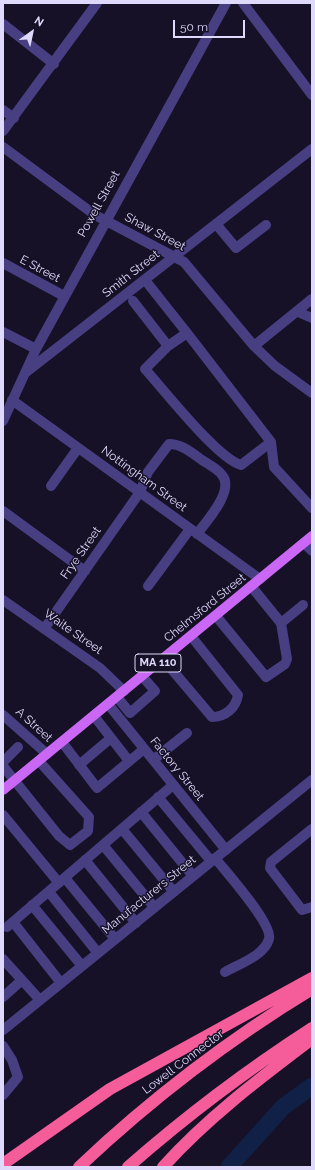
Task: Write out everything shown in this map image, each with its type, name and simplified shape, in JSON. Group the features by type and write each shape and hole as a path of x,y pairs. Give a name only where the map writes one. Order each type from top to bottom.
{"highway":[{"path":"3,1164 110,1089 312,978"},
{"name":"Lowell Connector","path":"79,1167 146,1107 205,1061 264,1020 312,990"},
{"path":"128,1167 173,1128 230,1083 312,1028"},
{"path":"163,1167 216,1114 312,1039"}],"main road":[{"name":"Chelmsford Street","path":"3,790 308,540"}],"street":[{"path":"3,131 54,64 97,3"},
{"name":"Powell Street","path":"3,421 23,375 64,296 226,3"},
{"path":"243,3 312,95"},
{"path":"3,24 54,64"},
{"path":"3,110 14,118"},
{"name":"Shaw Street","path":"3,147 105,221 176,256 190,268 254,346 275,366 312,393"},
{"name":"Smith Street","path":"23,375 312,149"},
{"path":"216,224 236,248 266,225"},
{"name":"E Street","path":"3,263 64,296"},
{"path":"145,280 271,442 274,467 312,508"},
{"path":"254,346 298,312 312,299"},
{"path":"133,301 168,346"},
{"path":"298,312 312,318"},
{"path":"3,332 36,349"},
{"path":"187,333 168,346 145,369 221,452 232,462 241,465 271,442"},
{"name":"Nottingham Street","path":"12,400 260,579"},
{"path":"140,492 148,472 169,444 175,444 186,449 222,475 225,482 223,497 148,586"},
{"path":"51,486 78,448"},
{"name":"Frye Street","path":"44,629 140,492"},
{"path":"3,511 85,571"},
{"path":"308,540 312,551"},
{"path":"216,616 266,677 285,664 287,659 281,623 251,586"},
{"name":"Waite Street","path":"3,600 100,668 121,694 130,712 155,691 142,676"},
{"path":"281,623 303,605"},
{"path":"163,659 212,717 220,717 230,710 237,701 238,695 191,636"},
{"name":"Factory Street","path":"108,704 226,850"},
{"name":"A Street","path":"3,715 47,754"},
{"path":"94,716 129,761"},
{"path":"153,760 187,733"},
{"path":"79,765 111,738"},
{"path":"62,742 97,788 144,749"},
{"path":"18,747 4,767 32,800 59,836 70,845 88,831 89,817 39,761"},
{"name":"Manufacturers Street","path":"3,1030 312,780"},
{"path":"61,983 10,924 173,784"},
{"path":"158,797 257,910 268,927 269,938 263,949 254,957 225,972"},
{"path":"141,812 193,876"},
{"path":"3,815 115,939"},
{"path":"122,829 174,892"},
{"path":"311,831 271,862 270,868 302,910 312,907"},
{"path":"103,845 154,907"},
{"path":"85,860 136,923"},
{"path":"49,892 98,954"},
{"path":"32,905 82,966"},
{"path":"3,959 40,1000"},
{"path":"3,997 22,980"},
{"path":"3,1046 12,1060 18,1078 3,1095"}],"waterway":[{"path":"229,1167 283,1107 312,1086"}]}
